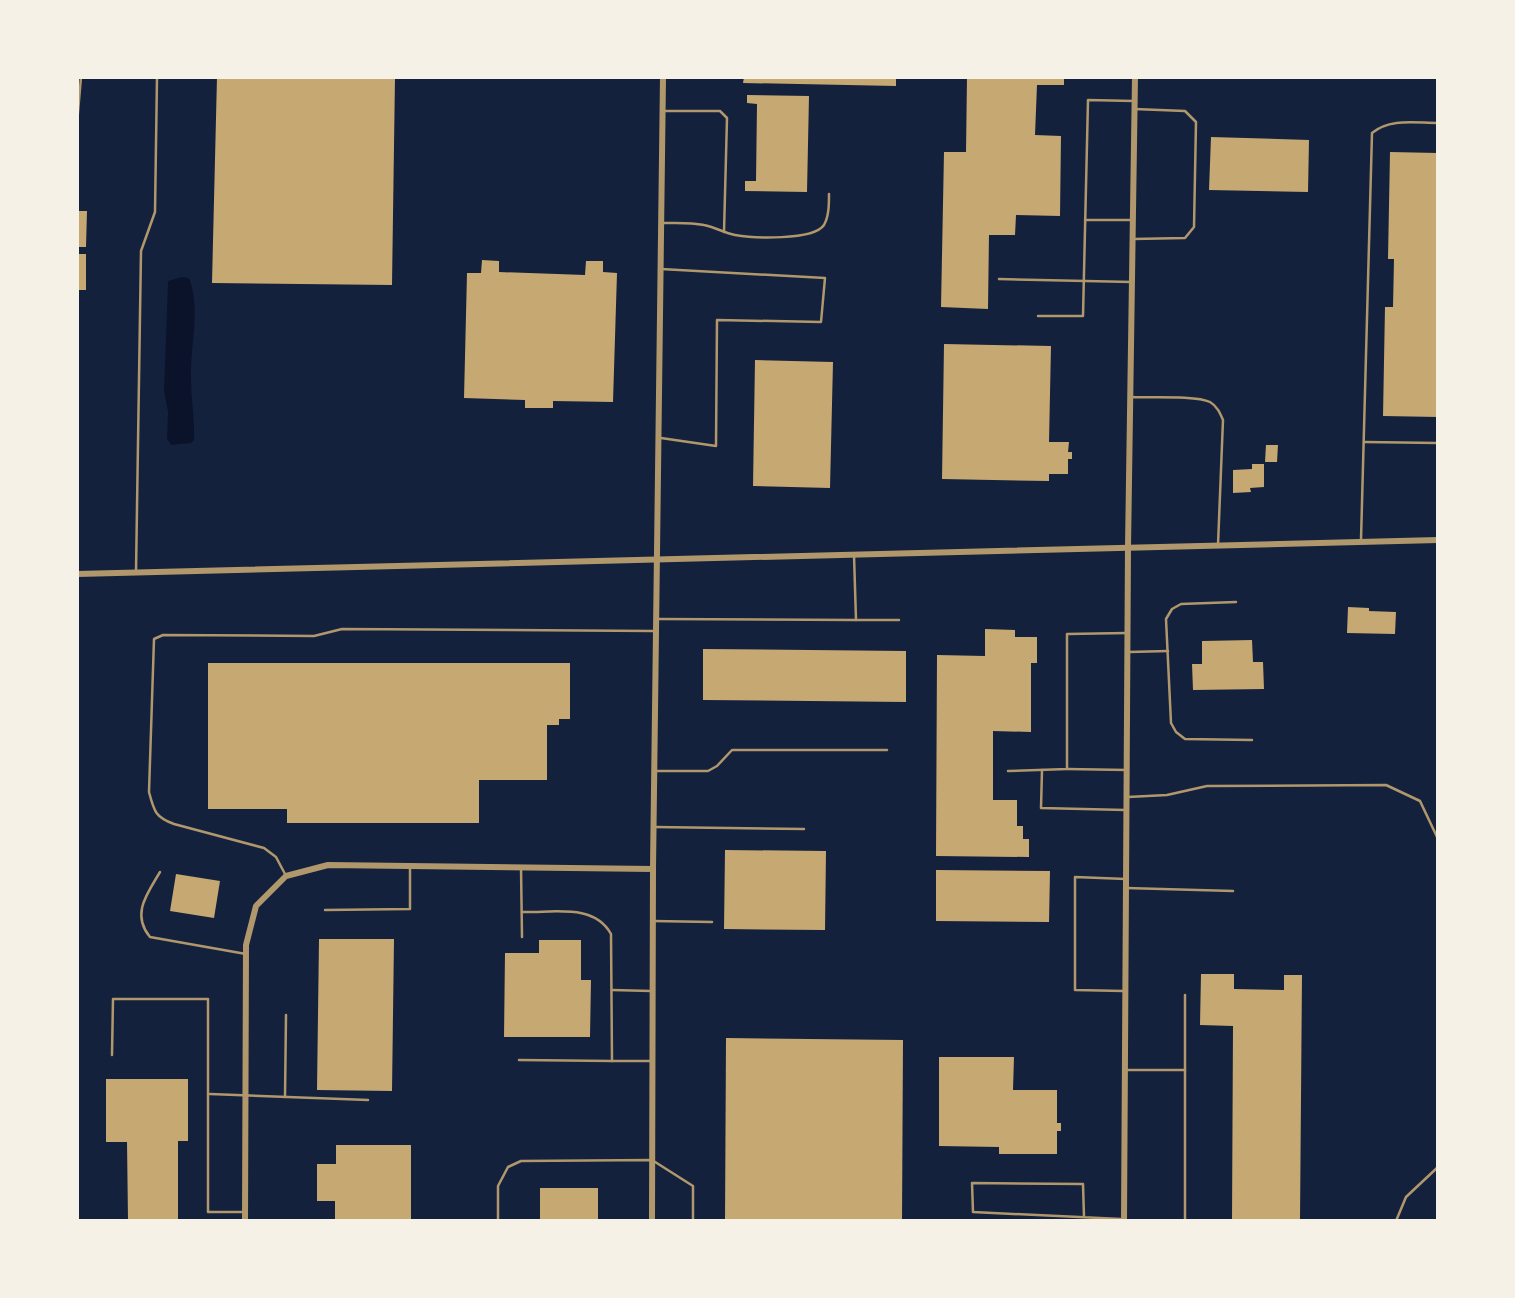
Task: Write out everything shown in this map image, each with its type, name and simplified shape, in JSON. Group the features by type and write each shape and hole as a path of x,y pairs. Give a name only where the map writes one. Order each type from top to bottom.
{"street":[{"path":"652,1221 653,869 663,77"},
{"path":"1125,1220 1127,633 1135,77"},
{"path":"77,574 1438,540"},
{"path":"245,1221 246,945 256,906 286,876 328,865 653,869"}],"lane":[{"path":"77,124 81,77"},
{"path":"136,573 141,251 155,212 157,77"},
{"path":"1038,316 1083,316 1088,100 1185,111 1196,122 1194,227 1185,238 1132,239"},
{"path":"662,111 720,111 727,118 724,232"},
{"path":"1361,542 1371,133 1381,125 1394,123 1438,123"},
{"path":"661,223 687,222 706,225 734,235 799,236 816,232 824,225 829,210 829,194"},
{"path":"1085,220 1132,220"},
{"path":"659,438 716,446 717,320 821,322 825,278 661,270"},
{"path":"999,279 1132,282"},
{"path":"1130,397 1196,399 1208,401 1217,408 1223,420 1218,545"},
{"path":"1363,442 1438,443"},
{"path":"854,555 856,620"},
{"path":"1236,602 1181,604 1172,610 1167,619 1171,723 1176,732 1185,739 1252,740"},
{"path":"656,619 899,620"},
{"path":"286,876 276,857 264,848 174,824 160,819 154,809 149,792 154,639 163,635 314,636 342,629 656,631"},
{"path":"1065,769 1067,634 1127,633"},
{"path":"1127,652 1168,651"},
{"path":"655,771 708,771 717,766 732,750 887,750"},
{"path":"1042,770 1041,808 1126,810"},
{"path":"1008,771 1127,770"},
{"path":"1126,797 1167,795 1207,786 1386,785 1420,800 1438,839"},
{"path":"654,827 804,829"},
{"path":"325,910 410,909 410,866"},
{"path":"521,867 523,937"},
{"path":"160,872 141,910 142,925 150,937 246,954"},
{"path":"1126,878 1075,877 1075,990 1126,991"},
{"path":"1126,888 1233,891"},
{"path":"523,912 584,913 604,922 611,934 612,1061"},
{"path":"653,921 712,922"},
{"path":"612,990 653,991"},
{"path":"1185,995 1185,1221"},
{"path":"112,1055 113,999 208,999 208,1212 245,1212"},
{"path":"285,1097 286,1015"},
{"path":"519,1060 653,1060"},
{"path":"1125,1070 1185,1070"},
{"path":"210,1094 368,1100"},
{"path":"498,1221 498,1186 508,1167 521,1161 652,1160 693,1186 693,1221"},
{"path":"1396,1221 1406,1197 1438,1167"},
{"path":"1084,1217 1083,1184 972,1183 973,1212 1125,1220"}],"water":[{"path":"189,278 194,302 191,378 194,440 191,443 171,445 167,439 168,412 164,391 168,281"}],"building":[{"path":"217,77 395,77 392,285 212,283"},
{"path":"744,77 896,77 896,86 743,83"},
{"path":"967,77 1064,77 1064,85 1037,85 1035,135 1061,136 1060,216 1016,215 1015,235 989,235 988,309 941,307 944,152 966,152"},
{"path":"747,95 809,96 807,192 745,191 745,181 756,181 757,104 747,103"},
{"path":"1211,137 1309,140 1308,192 1209,190"},
{"path":"1390,152 1438,153 1438,417 1383,416 1385,307 1393,307 1394,259 1388,259"},
{"path":"77,211 87,211 86,247 77,247"},
{"path":"77,254 86,254 86,290 77,290"},
{"path":"482,260 499,261 499,272 585,275 586,261 603,261 603,272 617,273 613,402 553,401 553,408 525,408 525,400 464,398 467,273 481,273"},
{"path":"944,344 1051,346 1049,442 1069,442 1068,452 1072,452 1072,459 1068,459 1068,474 1049,474 1049,481 942,479"},
{"path":"755,360 833,362 830,488 753,486"},
{"path":"1266,445 1278,445 1277,462 1265,462"},
{"path":"1252,464 1264,464 1264,487 1250,488 1251,492 1233,493 1233,470 1252,469"},
{"path":"1348,607 1396,612 1395,634 1347,633"},
{"path":"985,629 1015,630 1015,637 1037,637 1037,663 1031,663 1031,732 993,731 993,800 1017,800 1017,826 1023,826 1023,839 1029,839 1029,857 936,856 937,655 985,656"},
{"path":"1252,640 1253,662 1263,662 1264,689 1193,690 1192,664 1202,664 1202,641"},
{"path":"703,649 906,651 906,702 703,700"},
{"path":"208,663 570,663 570,719 559,719 559,725 547,725 547,780 479,780 479,823 287,823 287,809 208,809"},
{"path":"725,850 826,851 825,930 724,929"},
{"path":"936,870 1050,871 1049,922 936,921"},
{"path":"176,874 220,881 214,918 170,911"},
{"path":"319,939 394,939 392,1091 317,1090"},
{"path":"539,940 581,940 581,980 591,980 590,1037 504,1037 505,953 539,953"},
{"path":"1201,974 1234,974 1234,989 1284,990 1284,975 1302,975 1300,1221 1232,1221 1233,1026 1200,1025"},
{"path":"726,1038 903,1040 902,1221 725,1221"},
{"path":"939,1057 1014,1057 1013,1090 1057,1090 1057,1123 1061,1123 1061,1131 1057,1131 1057,1154 999,1154 999,1147 939,1146"},
{"path":"106,1079 188,1079 188,1141 178,1141 178,1220 128,1220 127,1142 106,1142"},
{"path":"336,1145 411,1145 411,1221 335,1221 335,1201 317,1201 317,1164 336,1164"},
{"path":"540,1188 598,1188 598,1221 540,1221"}]}
